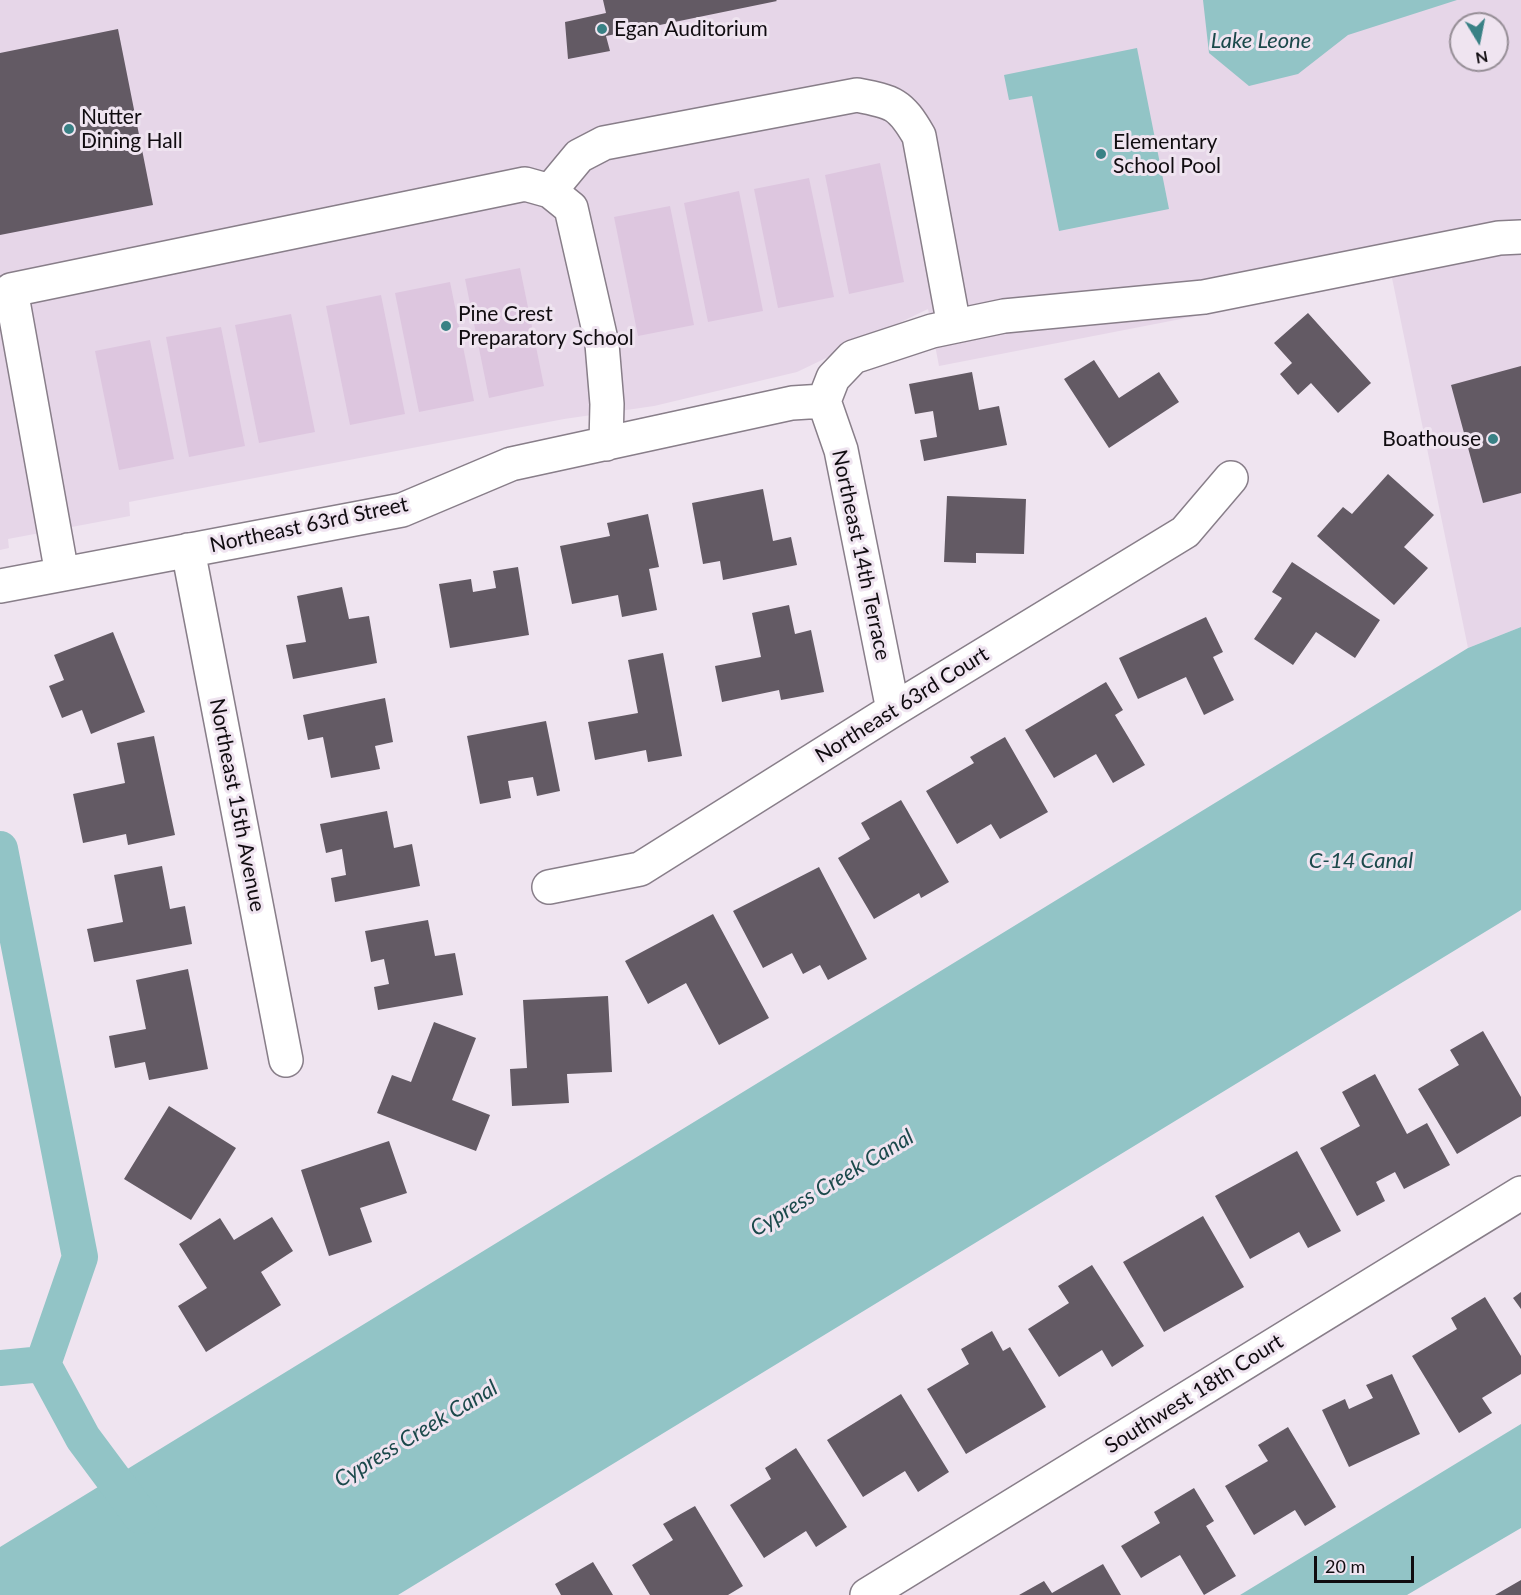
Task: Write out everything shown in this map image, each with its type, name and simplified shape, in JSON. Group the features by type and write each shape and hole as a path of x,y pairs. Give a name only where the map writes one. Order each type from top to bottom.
{"street":[{"path":"550,191 579,156 604,143 857,95 885,100 904,112 919,136 954,326"},
{"path":"62,574 11,290 525,184 550,191 571,208 602,344 607,404 606,444"},
{"path":"824,401 833,378 853,357 954,326 1004,316 1204,297 1499,238 1521,237"},
{"name":"Northeast 63rd Street","path":"0,586 402,510 511,464 792,403 824,401"},
{"name":"Northeast 14th Terrace","path":"824,401 841,450 893,710"},
{"name":"Northeast 63rd Court","path":"549,887 640,869 893,710 1185,532 1231,478"},
{"name":"Northeast 15th Avenue","path":"188,550 286,1060"},
{"name":"Southwest 18th Court","path":"867,1595 1521,1193"}],"shaded area":[{"name":"Pine Crest Preparatory School","path":"0,0 1521,0 1521,627 1468,648 1392,278 939,366 928,309 797,372 654,406 564,419 129,502 130,516 8,539 9,548 0,550"},
{"path":"880,163 904,282 849,294 825,175"},
{"path":"809,178 834,297 778,308 754,189"},
{"path":"739,191 763,311 708,322 684,203"},
{"path":"670,206 694,325 638,336 614,217"},
{"path":"520,268 544,386 489,398 465,279"},
{"path":"450,282 474,401 419,412 395,293"},
{"path":"381,295 405,414 350,425 326,306"},
{"path":"291,314 315,432 259,443 235,325"},
{"path":"221,327 245,446 189,457 166,337"},
{"path":"150,340 174,459 119,470 95,351"}],"water":[{"name":"Lake Leone","path":"1203,0 1457,0 1348,35 1298,74 1249,86 1209,53"},
{"name":"Elementary School Pool","path":"1137,48 1169,209 1059,231 1032,96 1009,100 1004,75"},
{"name":"C-14 Canal","path":"1521,627 1521,910 398,1595 0,1595 0,1547 1468,648"},
{"path":"1521,1424 1521,1528 1407,1595 1240,1595"}],"building":[{"name":"Egan Auditorium","path":"603,0 777,1 606,36 610,51 568,59 565,22 606,13"},
{"name":"Nutter Dining Hall","path":"118,29 153,205 0,235 0,53"},
{"path":"1308,313 1371,383 1338,413 1311,383 1298,395 1280,374 1292,363 1274,343"},
{"path":"1094,360 1119,398 1159,372 1179,402 1109,448 1064,379"},
{"name":"Boathouse","path":"1521,366 1521,493 1483,503 1451,385"},
{"path":"972,372 979,410 999,406 1007,445 924,461 920,440 937,437 933,411 915,414 909,384"},
{"path":"1388,474 1434,515 1404,547 1428,568 1394,605 1317,536 1343,507 1352,514"},
{"path":"763,489 773,541 791,537 797,565 723,580 720,561 703,564 692,503"},
{"path":"947,496 1026,499 1024,554 976,553 976,563 944,562"},
{"path":"648,514 659,567 649,569 657,610 622,617 618,595 572,604 560,546 610,536 607,523"},
{"path":"1292,562 1380,620 1355,658 1316,632 1293,665 1254,639 1282,598 1272,592"},
{"path":"518,567 529,635 450,648 439,584 471,579 473,592 496,588 493,571"},
{"path":"342,587 349,619 369,616 377,663 293,679 286,645 306,642 297,596"},
{"path":"789,605 795,634 811,630 824,692 781,700 779,690 722,702 715,666 761,657 752,613"},
{"path":"1206,617 1223,652 1213,657 1234,700 1204,715 1186,677 1138,699 1119,658"},
{"path":"113,632 145,712 91,734 82,710 62,718 49,686 64,680 54,655"},
{"path":"663,653 682,756 648,762 646,750 595,760 588,722 638,713 628,660"},
{"path":"1106,682 1123,710 1115,715 1145,765 1113,783 1096,754 1054,778 1025,730"},
{"path":"385,698 393,742 375,746 380,769 331,778 323,737 308,740 303,715"},
{"path":"546,721 560,791 537,796 533,777 508,781 511,798 480,804 467,736"},
{"path":"154,736 175,835 128,845 126,834 83,843 73,794 125,783 117,743"},
{"path":"1005,737 1048,812 1000,839 991,824 957,844 926,791 974,763 970,757"},
{"path":"901,800 949,882 921,898 919,893 874,919 838,858 870,839 861,823"},
{"path":"387,811 394,848 412,844 420,886 335,902 331,878 346,875 342,849 326,853 320,824"},
{"path":"162,866 170,909 185,906 192,944 94,962 87,929 123,922 114,875"},
{"path":"819,867 867,959 828,980 820,965 803,974 792,953 763,968 733,911"},
{"path":"713,914 769,1018 719,1045 686,983 648,1004 625,961"},
{"path":"428,920 435,956 455,953 463,995 378,1010 374,987 389,984 384,959 371,962 365,931"},
{"path":"188,969 208,1069 149,1080 145,1062 115,1068 109,1036 146,1029 136,980"},
{"path":"608,996 612,1072 567,1074 569,1103 512,1106 510,1069 527,1068 523,1000"},
{"path":"434,1022 476,1038 452,1100 490,1115 476,1151 377,1113 392,1075 411,1082"},
{"path":"1483,1031 1521,1097 1521,1116 1457,1154 1418,1089 1459,1065 1450,1050"},
{"path":"1375,1074 1407,1134 1427,1123 1450,1165 1404,1189 1395,1172 1376,1182 1385,1201 1357,1216 1320,1148 1360,1126 1342,1092"},
{"path":"169,1106 236,1148 191,1220 124,1179"},
{"path":"389,1141 407,1193 360,1208 372,1242 329,1256 301,1170"},
{"path":"1297,1151 1341,1231 1308,1248 1299,1232 1250,1259 1215,1196"},
{"path":"1203,1216 1244,1287 1164,1332 1123,1262"},
{"path":"272,1217 293,1251 261,1272 281,1305 206,1352 178,1306 207,1288 179,1244 220,1218 234,1240"},
{"path":"1092,1265 1144,1346 1112,1367 1102,1350 1059,1377 1028,1329 1069,1303 1058,1286"},
{"path":"1521,1292 1521,1309 1513,1298"},
{"path":"1485,1297 1521,1356 1521,1374 1482,1398 1492,1413 1459,1433 1412,1356 1457,1329 1451,1318"},
{"path":"992,1331 1003,1351 1010,1347 1046,1407 966,1454 927,1389 969,1364 961,1349"},
{"path":"1392,1374 1420,1434 1349,1467 1322,1410 1345,1399 1349,1409 1373,1398 1366,1385"},
{"path":"901,1394 949,1472 918,1492 905,1471 863,1497 827,1440"},
{"path":"1288,1427 1336,1507 1305,1526 1295,1510 1254,1535 1225,1486 1268,1461 1258,1445"},
{"path":"796,1448 847,1527 816,1547 806,1531 764,1558 730,1505 771,1479 765,1468"},
{"path":"1194,1488 1214,1521 1206,1526 1236,1576 1204,1595 1180,1555 1141,1578 1121,1546 1160,1523 1154,1512"},
{"path":"695,1506 743,1586 728,1595 650,1595 632,1565 673,1540 663,1524"},
{"path":"593,1562 613,1595 561,1595 555,1584"},
{"path":"1103,1564 1121,1595 1019,1595 1044,1581 1052,1593"},
{"path":"1521,1580 1521,1595 1495,1595"}],"waterway":[{"path":"0,849 80,1257 43,1364 83,1438 141,1516"},
{"path":"0,1368 43,1364"}],"place":[{"name":"Egan Auditorium","path":"602,29"},
{"name":"Nutter Dining Hall","path":"69,129"},
{"name":"Elementary School Pool","path":"1101,154"},
{"name":"Pine Crest Preparatory School","path":"446,326"},
{"name":"Boathouse","path":"1493,439"}],"water label":[{"name":"Cypress Creek Canal","path":"832,1183"},
{"name":"Cypress Creek Canal","path":"416,1434"}]}
